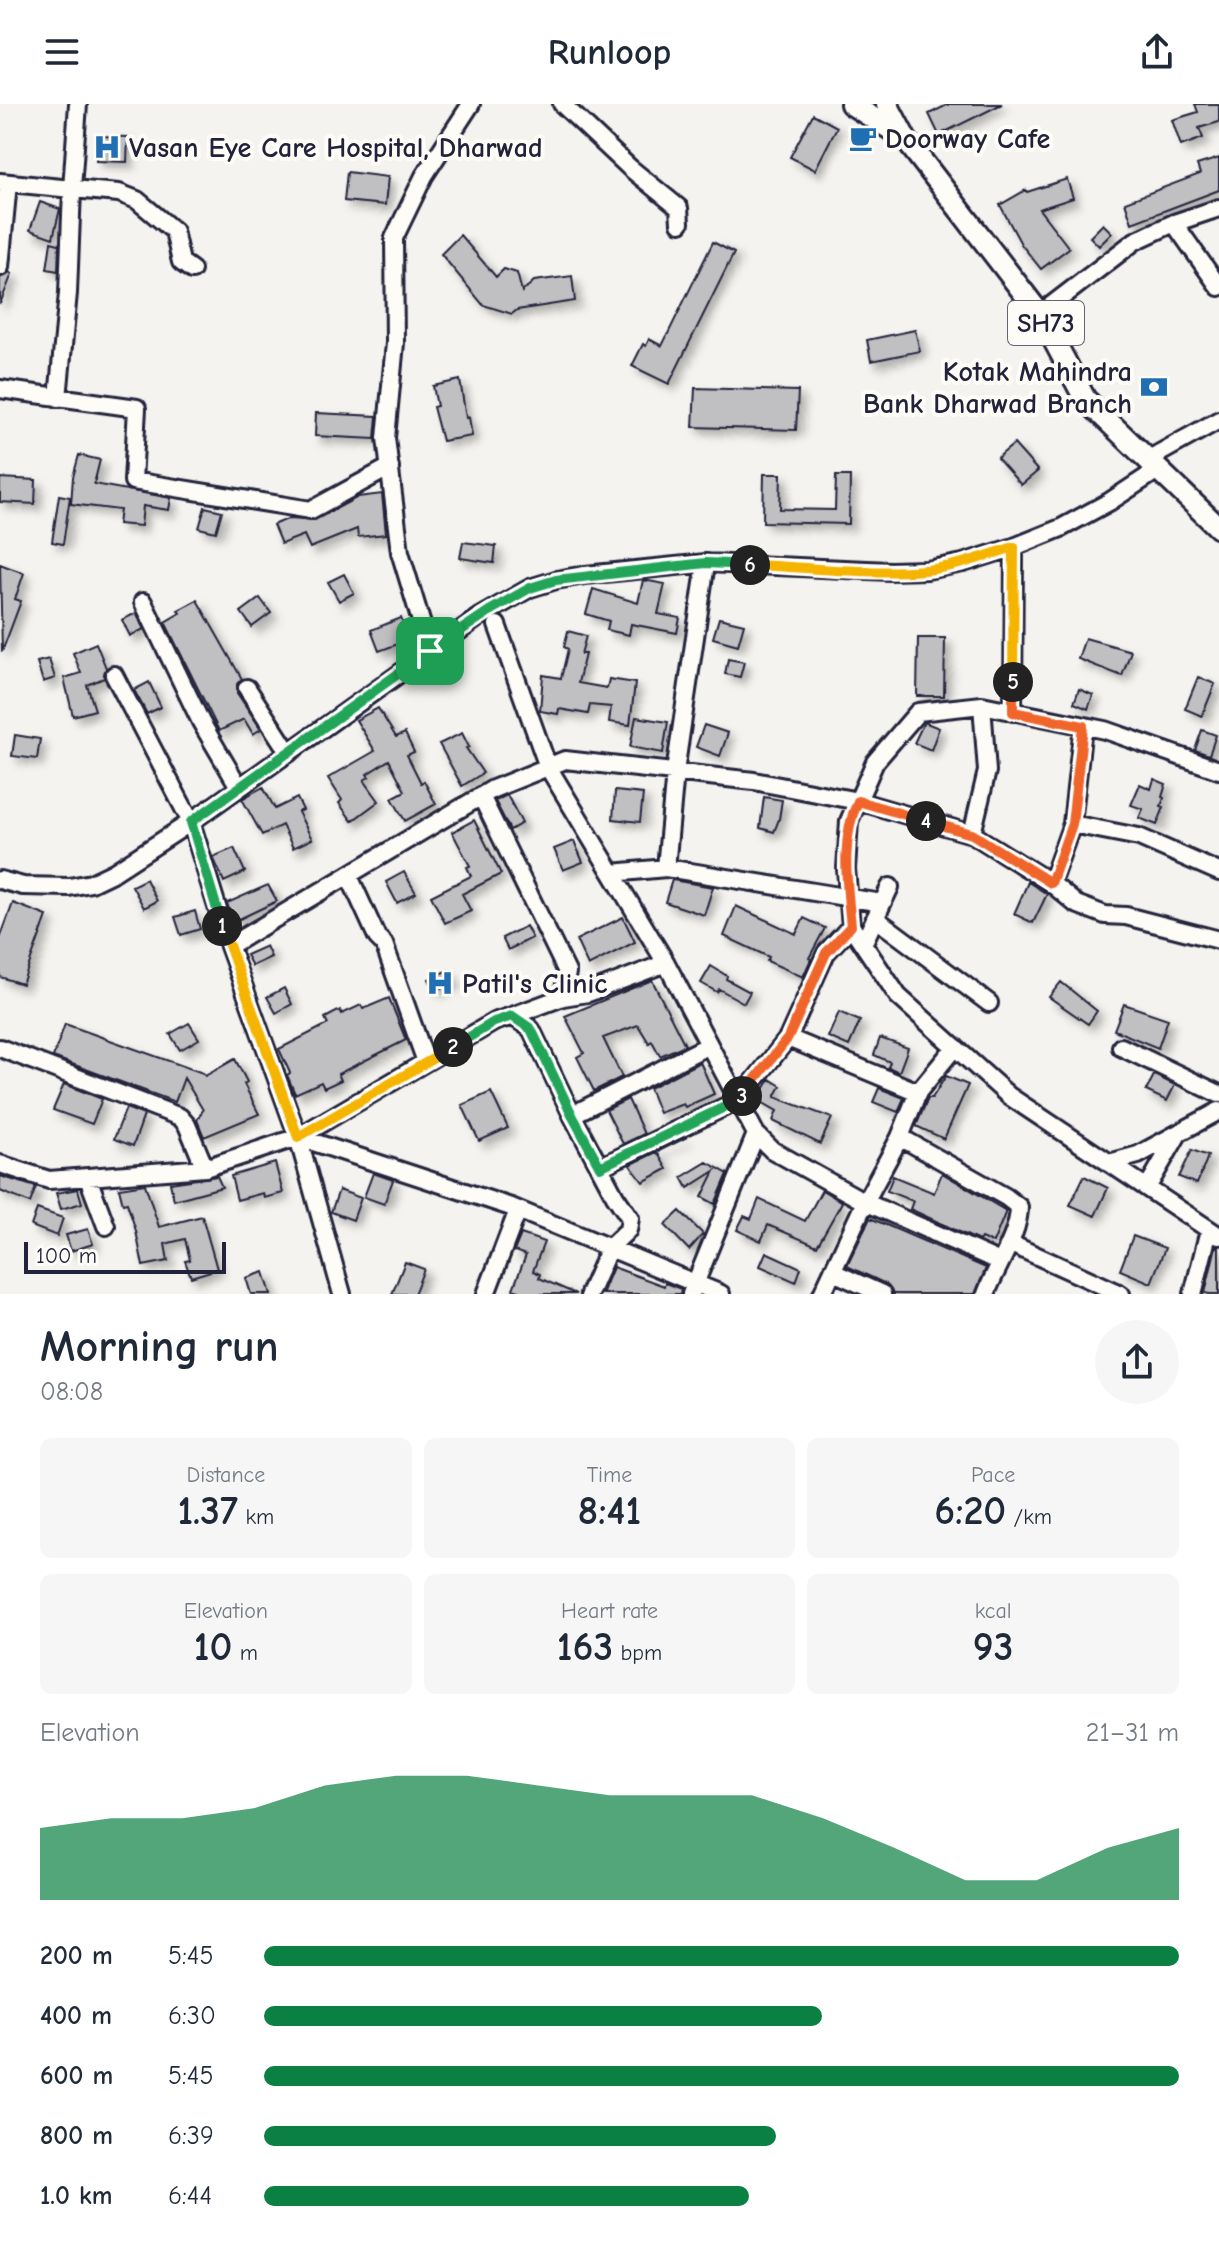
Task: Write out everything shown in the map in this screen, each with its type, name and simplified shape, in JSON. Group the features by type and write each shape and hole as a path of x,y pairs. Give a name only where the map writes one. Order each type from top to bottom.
{"main road":[{"path":"851,104 906,140"},
{"name":"SH73","path":"887,104 906,140 1040,314 1085,399 1219,528"}],"street":[{"path":"58,398 68,293 78,104"},
{"path":"430,651 400,552 386,438 395,343 394,238 424,176 471,104"},
{"path":"562,104 630,168 679,208 680,223"},
{"path":"0,267 4,182 119,193 137,200 174,231 181,262 192,270"},
{"path":"1040,314 1135,241 1174,223 1219,208"},
{"path":"1174,223 1219,287"},
{"path":"0,389 137,408 133,481 311,510 390,467"},
{"path":"0,880 23,886 69,887 91,883 114,872 191,822 430,651 530,588 556,580 706,563 890,571 927,570 963,563 1061,528 1109,502 1154,464 1219,420"},
{"path":"1013,712 1014,547"},
{"path":"666,868 675,772 706,563"},
{"path":"143,602 201,722 239,787"},
{"path":"497,625 548,767 666,963 756,1134 772,1150 865,1202 1000,1262"},
{"path":"114,675 191,822 229,946 298,1137 342,1294"},
{"path":"247,688 289,753"},
{"path":"972,834 987,771 982,705"},
{"path":"1193,1294 1214,1233 1009,1096 898,996 851,926 846,869 849,821 875,762 918,712 982,705 1105,730 1219,770"},
{"path":"1051,883 1072,824 1083,726"},
{"path":"229,946 481,796 565,760 754,781 858,801 972,834 1051,883 1076,904 1105,915 1126,916 1219,940"},
{"path":"481,796 567,972 563,997"},
{"path":"1072,824 1139,837 1219,872"},
{"path":"612,873 666,868 848,896 879,910 989,1003"},
{"path":"349,876 377,937 384,944 426,1062"},
{"path":"863,944 890,887"},
{"path":"600,1167 739,1100 788,1038 826,953 851,926"},
{"path":"0,1164 49,1180 205,1168 298,1137 494,1022 563,997 588,993 666,963"},
{"path":"512,1016 531,1029 572,1115 630,1218 628,1230 609,1248 589,1294"},
{"path":"788,1038 918,1092"},
{"path":"572,1115 709,1045"},
{"path":"822,1294 865,1202 900,1137 918,1092 955,1047"},
{"path":"1121,1047 1219,1094"},
{"path":"0,1048 180,1117 187,1125 205,1168"},
{"path":"1109,1163 1138,1155 1219,1111"},
{"path":"693,1288 756,1134"},
{"path":"1147,1188 1177,1136"},
{"path":"298,1137 518,1210 693,1288 721,1294"},
{"path":"900,1137 1019,1207 1011,1244 986,1294"},
{"path":"88,1178 106,1226"},
{"path":"486,1294 518,1210"},
{"path":"1011,1244 1121,1294"},
{"path":"833,1272 882,1294"}],"building":[{"path":"949,104 1002,104 939,135 929,114"},
{"path":"1195,104 1219,104 1219,122 1199,128 1203,138 1181,146 1172,120 1198,112"},
{"path":"813,114 837,127 815,170 790,157"},
{"path":"97,136 128,137 127,162 96,161"},
{"path":"1219,158 1219,190 1132,223 1125,202 1200,174 1197,165"},
{"path":"347,172 388,177 385,205 344,201"},
{"path":"1067,179 1073,198 1039,209 1069,248 1041,269 1021,244 1000,205 1026,190"},
{"path":"40,202 60,209 53,238 30,230"},
{"path":"1103,224 1112,233 1099,246 1090,237"},
{"path":"460,235 496,277 504,269 517,273 522,292 534,281 572,276 575,301 517,310 512,314 483,305 441,254"},
{"path":"51,242 59,244 58,271 47,269"},
{"path":"713,242 734,253 669,384 632,366 643,344 646,346 649,339 662,346"},
{"path":"9,272 12,274 0,304 0,278"},
{"path":"915,330 920,351 871,361 867,340"},
{"path":"460,380 472,436 442,441 433,407 437,406 433,386"},
{"path":"695,388 798,391 796,430 693,427"},
{"path":"316,413 377,416 375,439 315,436"},
{"path":"1014,444 1038,471 1021,485 997,458"},
{"path":"79,455 100,460 94,484 171,498 169,510 143,506 141,526 118,524 120,510 71,504"},
{"path":"764,474 781,474 780,509 835,510 836,476 850,476 849,524 763,522"},
{"path":"0,478 36,480 35,504 0,502"},
{"path":"382,494 386,534 358,537 357,529 310,548 304,535 281,544 273,525 290,518 315,520 358,497"},
{"path":"59,495 70,497 63,544 52,542"},
{"path":"205,507 222,511 216,532 199,528"},
{"path":"463,542 496,546 494,563 460,558"},
{"path":"0,564 24,573 15,599 21,601 2,652"},
{"path":"344,574 354,593 339,601 328,582"},
{"path":"643,580 665,584 658,614 680,618 677,633 631,624 629,635 607,630 609,621 586,614 593,589 638,603"},
{"path":"260,598 271,613 252,627 241,612"},
{"path":"197,600 242,679 237,684 237,693 261,729 253,734 244,719 219,731 165,622 180,613 178,610"},
{"path":"136,613 144,629 130,636 122,620"},
{"path":"401,618 409,640 379,651 371,630"},
{"path":"719,618 744,624 738,645 713,638"},
{"path":"568,631 586,636 578,683 607,688 609,679 635,683 630,725 609,722 611,707 590,705 588,714 559,709 558,714 540,711 543,675 561,678 568,649 564,647"},
{"path":"918,638 945,638 944,696 917,696"},
{"path":"1085,638 1131,651 1122,676 1078,659"},
{"path":"96,643 106,668 104,678 87,685 95,710 73,716 64,678 81,673 73,653"},
{"path":"49,659 55,678 43,682 37,662"},
{"path":"728,659 744,662 740,677 725,674"},
{"path":"1198,677 1215,684 1202,716 1185,709"},
{"path":"149,682 161,707 147,714 134,690"},
{"path":"1079,689 1093,695 1088,709 1074,703"},
{"path":"378,708 396,737 405,733 414,752 407,755 436,804 405,821 392,798 405,791 389,760 367,774 369,777 364,780 379,801 352,821 339,803 342,800 328,778 375,751 356,720"},
{"path":"636,717 668,722 663,753 630,747"},
{"path":"924,722 939,728 931,750 914,743"},
{"path":"704,725 728,733 720,756 696,747"},
{"path":"1202,730 1216,735 1209,755 1195,750"},
{"path":"462,733 469,747 466,748 483,773 462,786 439,744"},
{"path":"15,735 40,739 37,759 12,756"},
{"path":"1154,779 1166,784 1161,806 1164,807 1157,825 1139,818 1143,809 1131,805 1140,784 1151,789"},
{"path":"263,787 275,809 297,798 303,810 298,812 312,839 293,848 282,825 262,835 242,799"},
{"path":"615,791 643,794 640,822 613,819"},
{"path":"507,795 522,823 510,830 495,801"},
{"path":"764,797 782,800 774,832 760,828"},
{"path":"474,820 501,874 462,894 471,911 445,923 431,896 471,876 467,867 470,866 452,832"},
{"path":"574,841 583,862 563,870 554,849"},
{"path":"234,848 245,872 224,882 213,857"},
{"path":"404,872 416,893 397,903 386,882"},
{"path":"146,879 157,901 144,908 132,886"},
{"path":"672,880 713,887 704,915 665,902"},
{"path":"1028,882 1047,894 1033,923 1014,914"},
{"path":"268,885 277,901 233,922 227,903"},
{"path":"13,903 47,916 22,984 0,977 0,939"},
{"path":"736,906 796,934 804,918 825,928 803,977 724,936"},
{"path":"195,911 200,929 181,935 175,917"},
{"path":"623,917 635,942 588,966 576,940"},
{"path":"526,926 532,938 508,950 502,938"},
{"path":"266,946 271,957 252,966 246,955"},
{"path":"711,966 727,976 726,979 750,992 744,1003 701,983"},
{"path":"448,970 454,981 435,991 429,979"},
{"path":"652,980 685,1045 660,1056 638,1025 603,1038 622,1077 594,1091 577,1057 584,1053 565,1016"},
{"path":"1061,982 1097,1011 1088,1024 1049,997"},
{"path":"284,988 292,1004 276,1013 267,997"},
{"path":"389,998 406,1040 338,1074 341,1080 324,1088 321,1082 295,1094 279,1049 328,1024 325,1018 340,1010 342,1014 361,1005 363,1009"},
{"path":"1124,1004 1168,1019 1158,1048 1114,1030"},
{"path":"839,1012 860,1021 849,1046 828,1037"},
{"path":"189,1023 199,1039 180,1050 170,1034"},
{"path":"65,1024 205,1076 235,1059 259,1114 204,1137 197,1120 203,1110 184,1078 175,1102 53,1057"},
{"path":"880,1038 908,1048 899,1072 888,1067 890,1062 874,1055"},
{"path":"700,1062 714,1094 685,1107 683,1104 659,1113 649,1088"},
{"path":"1154,1075 1175,1085 1167,1101 1146,1091"},
{"path":"946,1076 968,1085 944,1139 916,1126 928,1098 932,1098"},
{"path":"770,1079 781,1086 775,1097 832,1118 820,1144 773,1121 777,1111 758,1100"},
{"path":"64,1084 102,1099 92,1124 53,1110"},
{"path":"879,1088 904,1098 898,1112 873,1102"},
{"path":"491,1092 508,1128 479,1141 462,1105"},
{"path":"628,1099 644,1134 623,1144 606,1110"},
{"path":"126,1108 144,1115 133,1146 114,1139"},
{"path":"687,1137 657,1152 667,1169 643,1182 630,1165"},
{"path":"1192,1150 1208,1156 1197,1184 1179,1177"},
{"path":"707,1162 728,1174 715,1204 702,1197 715,1171 688,1188 682,1177"},
{"path":"275,1163 283,1193 264,1198 263,1193 237,1200 231,1176"},
{"path":"373,1173 393,1180 384,1204 364,1197"},
{"path":"942,1173 1006,1211 993,1243 981,1238 979,1241 910,1209 913,1201 887,1191 893,1176 934,1193"},
{"path":"0,1176 36,1187 30,1203 0,1191"},
{"path":"217,1176 222,1187 174,1200 170,1183"},
{"path":"1084,1176 1108,1188 1095,1216 1070,1205"},
{"path":"145,1184 159,1227 202,1216 217,1269 191,1277 185,1261 190,1260 185,1239 165,1244 168,1261 143,1266 136,1231 119,1188"},
{"path":"78,1189 82,1203 61,1209 56,1193"},
{"path":"339,1190 361,1198 353,1220 331,1212"},
{"path":"822,1190 842,1202 817,1246 768,1225 761,1241 737,1230 744,1216 751,1219 759,1199 805,1221"},
{"path":"37,1209 63,1218 57,1236 31,1226"},
{"path":"680,1211 703,1234 689,1250 665,1225"},
{"path":"870,1218 986,1268 975,1294 893,1294 886,1284 847,1266"},
{"path":"88,1229 93,1244 71,1251 66,1235"},
{"path":"521,1234 544,1242 533,1271 540,1274 539,1278 576,1294 527,1294 513,1289 526,1255 514,1251"},
{"path":"1133,1236 1165,1248 1151,1283 1120,1270"},
{"path":"1216,1246 1219,1247 1219,1294 1209,1294 1205,1293"},
{"path":"766,1252 801,1268 796,1282 760,1266"},
{"path":"405,1262 424,1269 414,1294 392,1294"},
{"path":"613,1267 681,1289 680,1294 602,1294"},
{"path":"264,1272 271,1294 251,1294 246,1278"}],"place":[{"name":"Doorway Cafe","path":"863,138"},
{"name":"Vasan Eye Care Hospital, Dharwad","path":"107,147"},
{"name":"Kotak Mahindra Bank Dharwad Branch","path":"1154,387"},
{"name":"Patil's Clinic","path":"440,983"}],"route":[{"path":"1014,547 1013,712 1083,726 1072,824 1051,883 972,834 858,801 849,821 846,869 851,926 826,953 788,1038 739,1100 600,1167 531,1029 512,1016 494,1022 298,1137 229,946 191,822 430,651 479,617 530,588 556,580 706,563 927,570 963,563 1014,547"}]}
